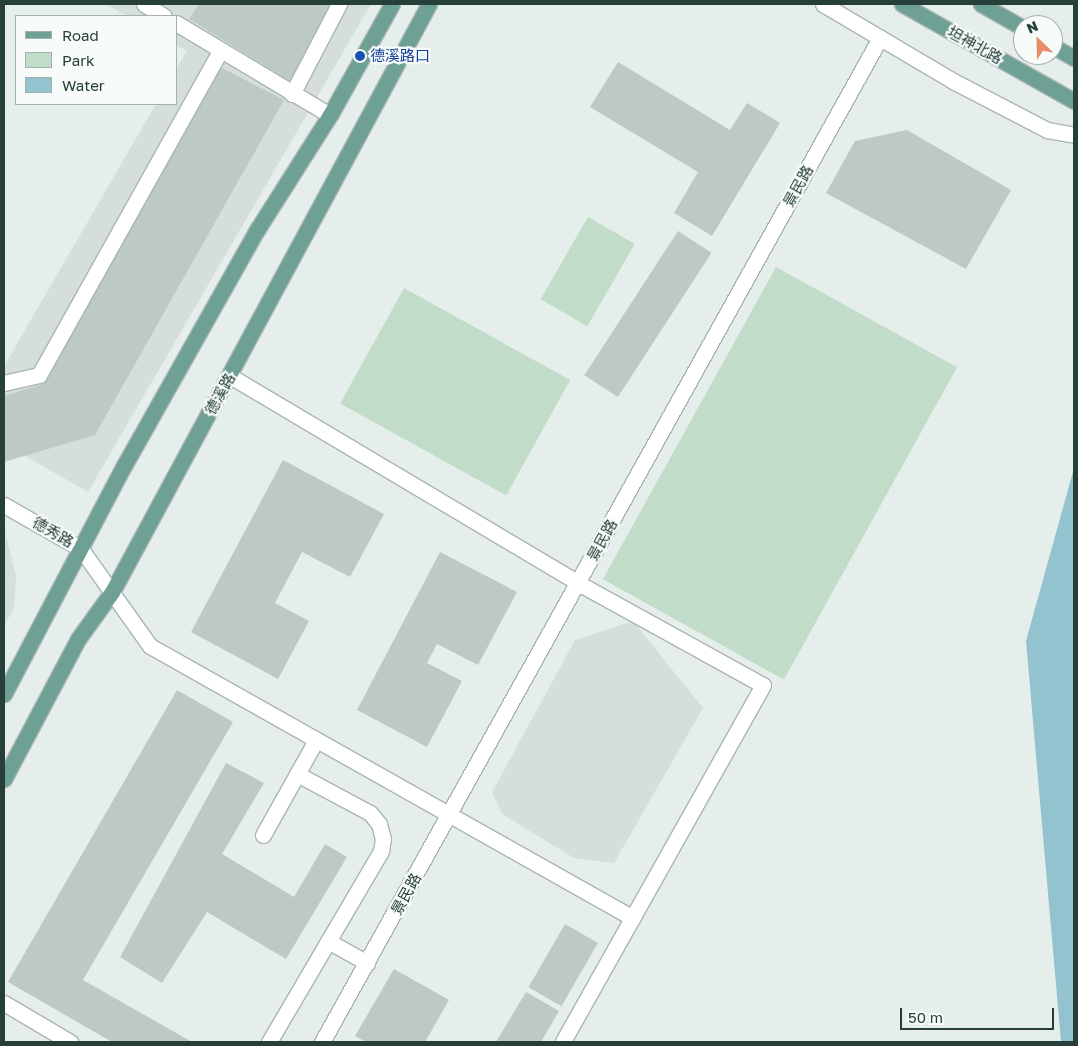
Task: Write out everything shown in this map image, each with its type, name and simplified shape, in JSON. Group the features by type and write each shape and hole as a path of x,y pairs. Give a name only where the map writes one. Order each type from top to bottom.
{"main road":[{"path":"4,694 81,549 257,230 330,115 392,4"},
{"name":"德溪路","path":"4,779 78,639 112,592 429,4"},
{"name":"坦神北路","path":"902,4 1074,101"},
{"path":"981,4 1013,22"},
{"path":"1063,52 1074,58"}],"street":[{"path":"144,4 162,15"},
{"path":"292,94 340,4"},
{"path":"823,4 880,38 1048,130 1074,135"},
{"path":"178,24 330,115"},
{"name":"景民路","path":"322,1042 450,816 880,38"},
{"path":"4,383 39,375 221,50"},
{"path":"230,376 578,583 764,685 563,1042"},
{"name":"德秀路","path":"4,504 81,549 150,646 632,918"},
{"path":"263,835 316,740"},
{"path":"268,1042 381,851 383,839 379,824 370,813 297,774"},
{"path":"328,941 367,963"},
{"path":"4,1003 70,1042"}],"shaded area":[{"path":"105,4 371,4 88,492 4,444 4,366 155,105 178,105 178,66 187,51 178,46 178,15 125,15"},
{"path":"4,528 16,576 14,608 4,626"},
{"path":"633,621 703,708 614,863 574,858 502,814 492,792 575,640"}],"green space":[{"path":"588,217 635,244 587,326 540,299"},
{"path":"776,267 957,367 784,680 603,579"},
{"path":"404,288 570,380 506,496 340,403"}],"water":[{"path":"1074,468 1074,1042 1061,1042 1026,641"}],"building":[{"path":"199,4 333,4 290,81 189,19"},
{"path":"618,62 730,130 747,103 780,123 712,236 674,213 698,172 590,107"},
{"path":"220,67 284,100 95,435 4,462 4,396 43,384"},
{"path":"907,130 1011,190 966,269 826,193 855,141"},
{"path":"678,231 712,253 618,397 584,375"},
{"path":"283,460 384,514 350,577 302,552 275,603 309,621 278,679 191,632"},
{"path":"440,552 517,592 478,665 437,644 427,663 462,681 427,747 357,710"},
{"path":"177,690 233,722 83,980 192,1042 112,1042 8,982"},
{"path":"226,763 264,783 222,854 294,897 325,844 347,857 286,959 207,912 162,983 120,957"},
{"path":"565,924 598,943 561,1006 528,987"},
{"path":"394,969 449,1000 425,1042 366,1042 355,1036"},
{"path":"526,992 559,1011 541,1042 496,1042"}],"place":[{"name":"德溪路口","path":"360,56"}]}
